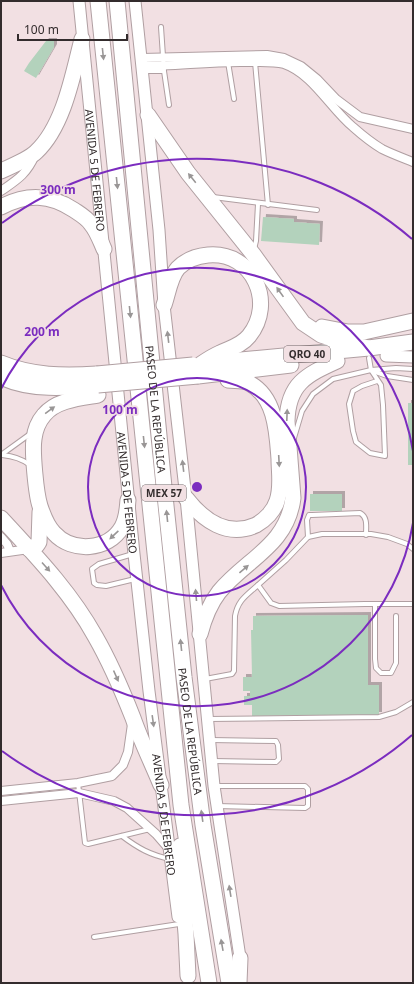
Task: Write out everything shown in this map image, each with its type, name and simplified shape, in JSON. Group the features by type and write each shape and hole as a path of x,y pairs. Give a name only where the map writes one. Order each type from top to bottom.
{"highway":[{"name":"PASEO DE LA REPÚBLICA","path":"98,1 181,805 209,983"},
{"name":"PASEO DE LA REPÚBLICA","path":"117,1 162,469 185,685 204,833 229,983"},
{"path":"1,171 36,153 57,122 68,94 82,39"},
{"path":"148,115 188,173 253,254 303,323 321,335 346,344 370,359"},
{"path":"1,207 26,197 44,197 62,202 90,222 97,232 104,249"},
{"path":"164,305 172,277 178,269 189,260 198,256 219,254 229,256 244,265 257,283 260,307 258,320 249,336 241,344 232,349 219,353 197,372"},
{"path":"303,323 348,332 364,332 413,322"},
{"name":"QRO 40","path":"197,372 370,359 413,342"},
{"path":"1,352 18,362 64,376"},
{"name":"QRO 40","path":"1,377 26,384 69,388 197,372 370,359 413,352"},
{"path":"200,634 209,605 219,592 274,541 282,530 291,509 293,498 287,421 290,399 295,389 304,379 319,369 337,361"},
{"name":"QRO 40","path":"1,363 14,368 36,373 64,376 98,385"},
{"path":"228,380 304,364"},
{"path":"29,549 40,542 40,505 33,441 37,426 45,413 59,404 77,398 98,385 197,372 228,380 242,381 255,387 265,398 271,409 277,431 280,489 277,502 270,514 261,523 246,529 232,530 206,519 194,509 186,498"},
{"path":"40,505 49,527 55,534 69,544 86,547 103,543 117,533 122,527 127,514 128,500"},
{"path":"1,518 54,576 95,635 116,676 162,785"},
{"path":"181,805 180,861 188,979"},
{"path":"238,983 240,958"}],"main road":[{"name":"AVENIDA 5 DE FEBRERO","path":"79,1 136,578 162,785 169,854 188,979"},
{"path":"138,2 142,65 159,230 164,305 186,498 214,786 244,983"},
{"path":"386,356 413,357"}],"street":[{"path":"255,59 267,54 284,58 301,66 317,79 336,99 360,117 413,129"},
{"path":"142,65 227,59 255,59 284,64 297,70 314,84 332,106 353,127 382,148 413,162"},
{"path":"353,127 360,117"},
{"path":"1,191 22,177 31,165 36,153"},
{"path":"1,536 8,544 10,551"},
{"path":"1,553 29,549"},
{"path":"1,791 78,783 112,776 122,766 128,752 133,719"},
{"path":"1,801 79,793 114,801 127,808 150,829 169,854"}],"lane":[{"path":"161,26 163,64 168,105"},
{"path":"227,59 234,99"},
{"path":"255,59 268,205"},
{"path":"207,196 258,204 317,210"},
{"path":"253,254 256,241 258,204"},
{"path":"370,359 387,376 413,380"},
{"path":"370,359 377,381 381,385 384,406 385,456 370,453 356,442 349,404 353,391 377,381"},
{"path":"289,449 302,411 313,394 334,379 370,359 396,368 413,368"},
{"path":"1,455 25,438 37,426"},
{"path":"1,455 21,459 30,464 35,470"},
{"path":"308,537 307,520 309,515 312,514 360,513 366,518 366,535"},
{"path":"204,679 233,673 235,616 236,608 240,600 286,560 308,537 322,534 388,537 407,544 413,549"},
{"path":"134,554 99,564 92,570 92,573 94,583 101,586 136,578"},
{"path":"258,585 271,603 279,606 413,604"},
{"path":"375,604 375,659 376,668 381,673 390,674 396,663 396,616"},
{"path":"208,719 380,717 396,712 413,702"},
{"path":"210,740 276,741 278,745 279,759 276,762 212,761"},
{"path":"78,783 85,843 88,844 150,829"},
{"path":"214,786 305,786 308,789 308,806 305,808 217,806"},
{"path":"122,836 140,849 159,857 169,854"},
{"path":"94,937 179,924"}],"building":[{"path":"46,41 54,41 54,47 36,78 24,71"},
{"path":"263,217 294,219 294,222 320,224 319,245 261,241"},
{"path":"408,403 413,403 413,465 408,465"},
{"path":"310,494 342,494 342,511 310,511"},
{"path":"368,615 368,685 379,685 379,715 252,716 252,705 244,705 244,696 250,696 250,691 243,691 243,677 252,677 251,630 253,630 253,616"}]}
